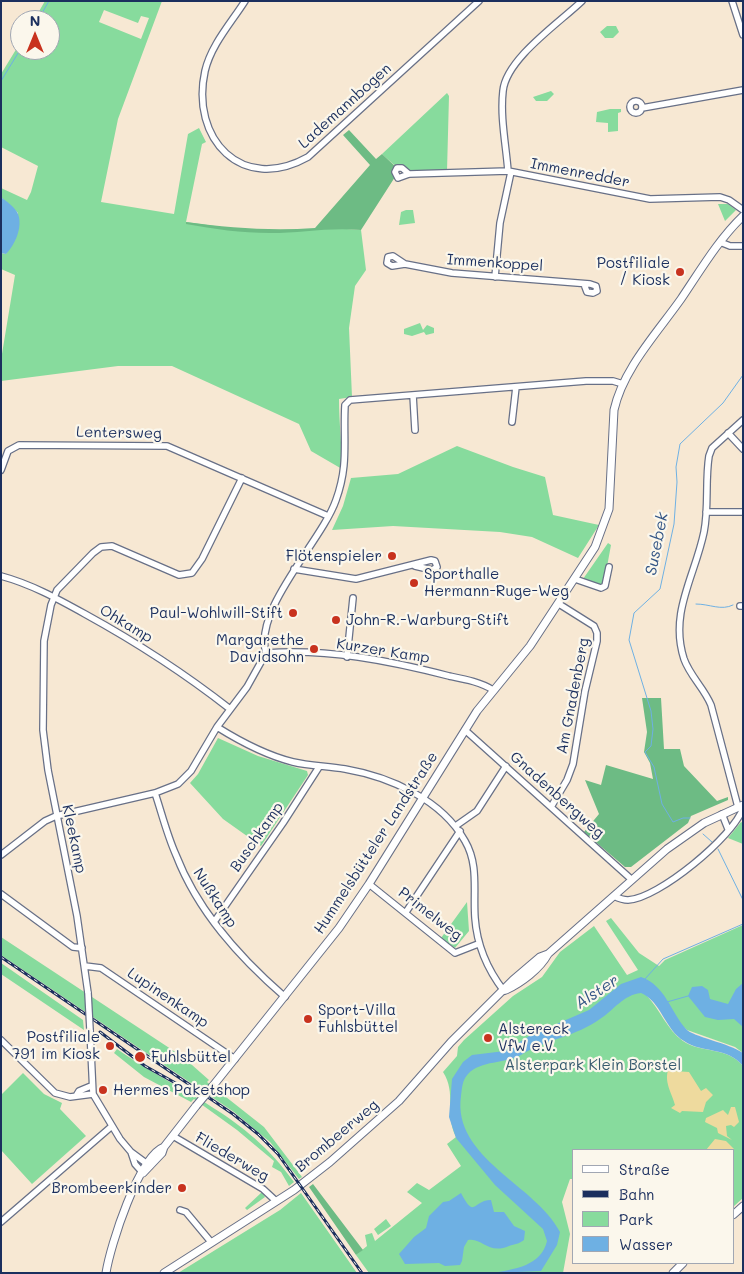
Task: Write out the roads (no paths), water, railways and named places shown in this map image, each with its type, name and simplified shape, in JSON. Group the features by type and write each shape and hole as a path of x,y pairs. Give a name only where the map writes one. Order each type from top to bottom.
{"main road":[{"name":"Hummelsbütteler Landstraße","path":"148,1165 158,1149 164,1147 339,928 369,884 465,730 493,690 530,646 576,579 595,547 607,518 614,410 623,384 720,242 743,216"},
{"name":"Brombeerweg","path":"164,1273 276,1201 330,1162 386,1114 451,1042 517,976 540,957 548,954 614,896 631,878 693,830 722,814 741,807"},
{"path":"106,1273 117,1228 148,1165"},
{"path":"673,1273 682,1264"}],"street":[{"name":"Lademannbogen","path":"246,1 209,60 202,87 202,105 205,123 222,150 247,165 270,168 298,162 308,157 478,1"},
{"path":"467,1 472,7"},
{"path":"495,277 500,223 509,172 503,115 505,80 516,62 582,1"},
{"path":"732,1 743,34"},
{"path":"642,108 743,90"},
{"name":"Immenredder","path":"410,174 509,172 650,199 720,198 729,200 743,210"},
{"path":"720,242 732,246 743,246"},
{"name":"Immenkoppel","path":"405,264 439,272 557,280 584,284"},
{"path":"1,855 56,816 172,788 187,777 217,727 246,687 266,653 264,646 265,635 274,605 294,569 315,540 336,502 344,470 346,451 345,405 350,400 586,381 613,381 623,384"},
{"path":"512,422 516,387"},
{"path":"413,395 415,430"},
{"path":"614,896 626,900 633,899 660,886 700,860 728,829 741,807 711,705 706,694 690,673 684,659 679,626 685,590 704,533 709,456 712,448 743,420"},
{"path":"728,433 743,449"},
{"name":"Lentersweg","path":"1,470 8,451 19,445 161,445 184,452 328,516"},
{"path":"53,597 85,560 104,546 112,546 179,575 192,573 202,559 242,478"},
{"path":"706,512 743,512"},
{"path":"294,569 356,579 414,566"},
{"path":"576,579 601,588 605,586 610,567"},
{"name":"Ohkamp","path":"1,576 32,586 109,627 157,656 230,709"},
{"name":"Kleekamp","path":"53,597 44,641 43,692 46,754 85,966 90,1030 91,1086 93,1094 112,1126 130,1152 135,1164 143,1173"},
{"path":"347,657 354,598"},
{"name":"Am Gnadenberg","path":"550,807 567,780 572,764 597,637 594,626 559,604"},
{"name":"Kurzer Kamp","path":"266,653 347,657 419,668 487,686 493,690"},
{"path":"217,727 260,751 292,762 345,769 370,775 422,798 458,828 470,849 475,871 475,918 478,944 486,965 504,991"},
{"name":"Gnadenbergweg","path":"465,730 631,878"},
{"path":"406,912 458,828 478,810 506,766"},
{"name":"Buschkamp","path":"214,922 284,823 319,767"},
{"name":"Nußkamp","path":"155,793 181,868 195,896 250,967 285,997"},
{"path":"722,814 728,829"},
{"name":"Primelweg","path":"369,884 456,953 478,944"},
{"path":"1,894 73,947 82,948"},
{"name":"Lupinenkamp","path":"85,966 101,968 235,1059"},
{"path":"1,1040 49,1089 67,1097 93,1094"},
{"path":"76,1096 79,1091 91,1086"},
{"path":"1,1222 112,1126"},
{"name":"Fliederweg","path":"173,1136 263,1189 276,1201"},
{"path":"130,1152 148,1165"},
{"path":"180,1210 186,1212 211,1242"}],"water":[{"path":"1,197 15,209 19,219 17,236 6,254 1,253"},
{"path":"641,977 656,986 680,1022 690,1032 737,1049 743,1053 743,1066 730,1055 699,1048 684,1041 672,1030 653,1002 641,993 624,1000 600,1019 581,1030 540,1045 515,1058 480,1066 468,1074 461,1096 462,1118 469,1137 498,1170 548,1215 560,1232 557,1245 541,1271 493,1273 518,1268 533,1261 544,1249 547,1241 543,1229 495,1185 456,1138 449,1117 452,1079 463,1062 472,1055 505,1051 531,1035 589,1010 621,984"},
{"path":"743,983 743,1027 734,1019 718,1020 705,1017 688,996 692,987 702,986 708,990 710,999 728,1004 736,989"},
{"path":"461,1193 472,1207 491,1200 494,1212 504,1212 514,1226 525,1231 524,1240 517,1244 496,1248 477,1241 468,1240 464,1247 460,1265 445,1266 439,1263 405,1264 399,1254 414,1237 426,1228 429,1216 443,1202 449,1201"}],"waterway":[{"path":"44,10 49,1"},
{"path":"1,81 14,60"},
{"name":"Susebek","path":"690,818 683,818 673,822 662,804 654,767 645,752 651,746 653,729 651,711 629,640 634,613 660,589 674,524 677,482 676,467 680,444 723,403 743,375"},
{"path":"696,604 720,607 733,605"},
{"name":"Susebek","path":"703,834 712,842"},
{"name":"Susebek","path":"718,849 743,900"},
{"name":"Susebek","path":"645,979 663,959 743,924"},
{"path":"667,1002 688,996"}],"railway":[{"path":"1,957 233,1114 258,1134 278,1154 362,1273"},
{"path":"100,1032 145,1066 188,1090"}],"place":[{"name":"Postfiliale / Kiosk","path":"680,272"},
{"name":"Flötenspieler","path":"392,556"},
{"name":"Sporthalle Hermann-Ruge-Weg","path":"414,583"},
{"name":"Paul-Wohlwill-Stift","path":"293,613"},
{"name":"John-R.-Warburg-Stift","path":"336,620"},
{"name":"Margarethe Davidsohn","path":"314,649"},
{"name":"Sport-Villa Fuhlsbüttel","path":"308,1019"},
{"name":"Alstereck VfW e.V.","path":"488,1038"},
{"name":"Postfiliale 791 im Kiosk","path":"110,1046"},
{"name":"Fuhlsbüttel","path":"140,1057"},
{"name":"Hermes Paketshop","path":"103,1090"},
{"name":"Brombeerkinder","path":"182,1188"}],"water label":[{"name":"Alster","path":"597,992"}],"park label":[{"name":"Alsterpark Klein Borstel","path":"593,1065"}]}
